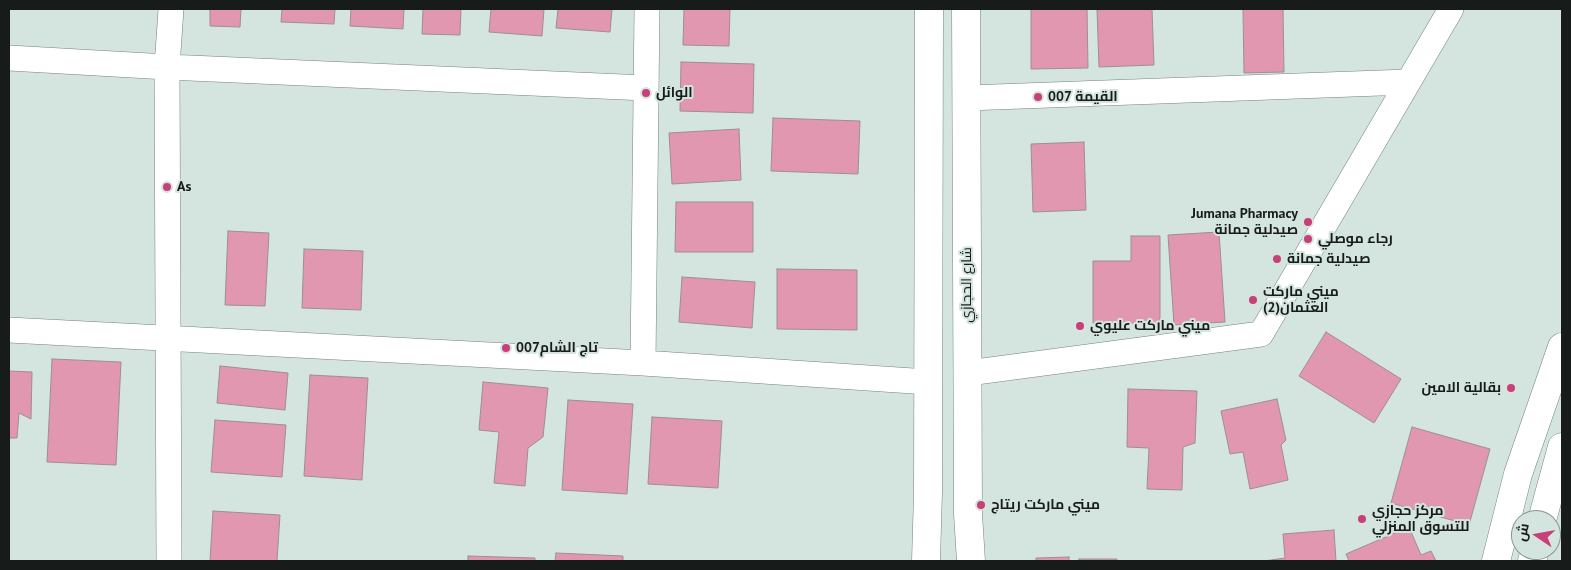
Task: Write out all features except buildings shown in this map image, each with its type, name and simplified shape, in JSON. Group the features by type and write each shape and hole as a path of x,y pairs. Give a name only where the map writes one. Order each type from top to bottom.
{"main road":[{"path":"926,561 929,9"},
{"name":"شارع الحجازي","path":"966,9 970,561"},
{"path":"1496,561 1518,474 1562,347"},
{"path":"1545,510 1562,447"}],"street":[{"path":"169,561 166,67 171,9"},
{"path":"642,363 647,9"},
{"path":"968,373 1261,334 1451,9"},
{"path":"9,58 166,67 646,88"},
{"path":"967,98 1408,82"},
{"path":"9,330 642,363 928,382"}],"place":[{"name":"الوائل","path":"646,93"},
{"name":"القيمة 007","path":"1038,97"},
{"name":"As","path":"167,187"},
{"name":"Jumana Pharmacy صيدلية جمانة","path":"1308,222"},
{"name":"رجاء موصلي","path":"1308,239"},
{"name":"صيدلية جمانة","path":"1277,259"},
{"name":"ميني ماركت العثمان(2)","path":"1253,300"},
{"name":"ميني ماركت عليوي","path":"1080,326"},
{"name":"تاج الشام007","path":"506,348"},
{"name":"بقالية الامين","path":"1511,388"},
{"name":"ميني ماركت ريتاج","path":"981,505"},
{"name":"مركز حجازي للتسوق المنزلي","path":"1362,519"}]}
